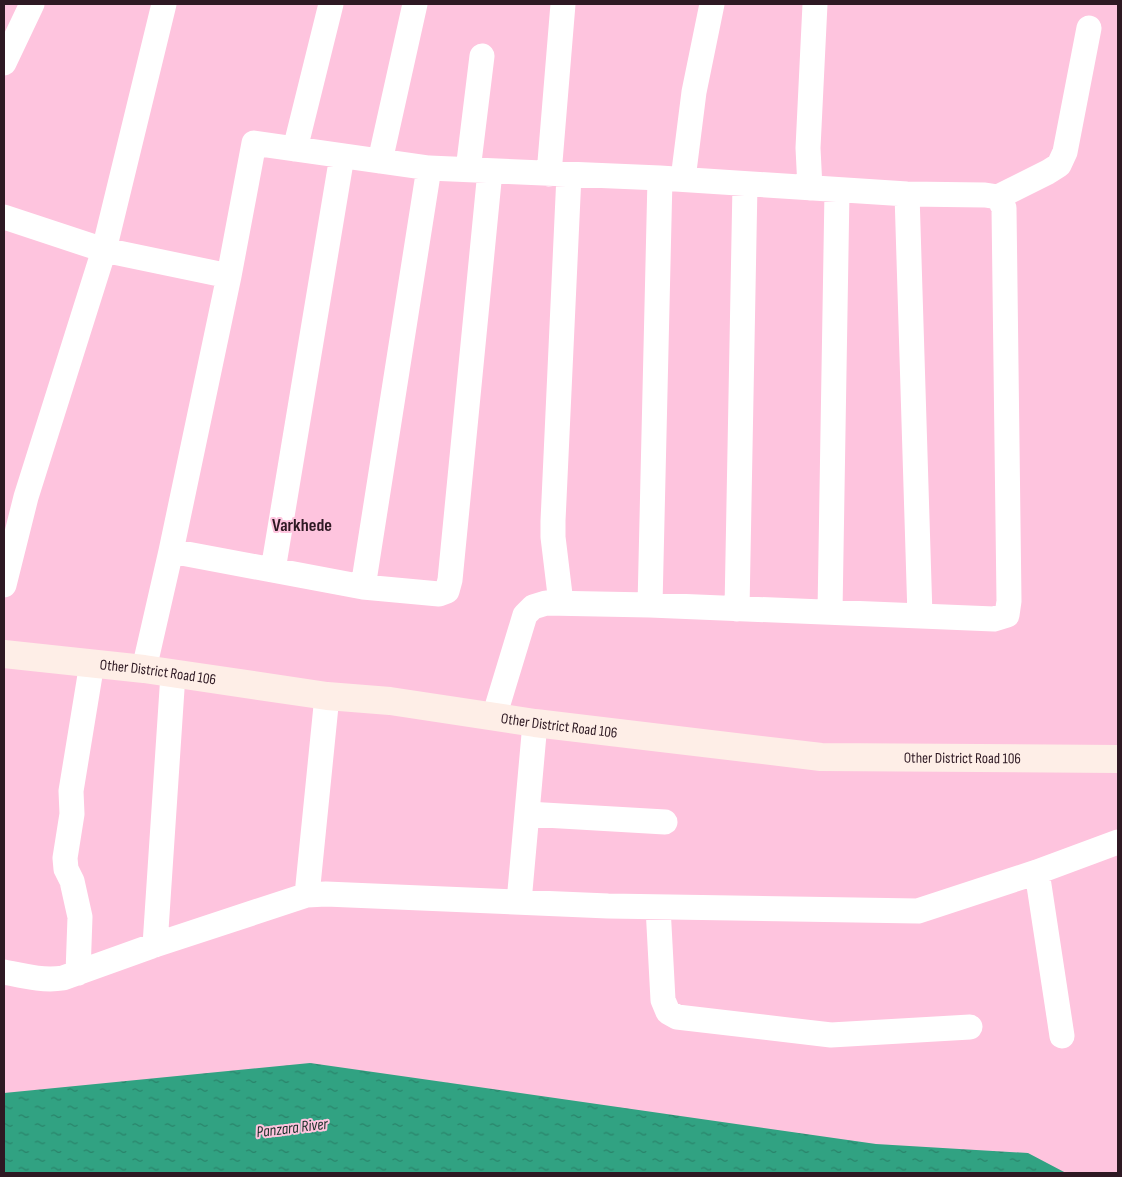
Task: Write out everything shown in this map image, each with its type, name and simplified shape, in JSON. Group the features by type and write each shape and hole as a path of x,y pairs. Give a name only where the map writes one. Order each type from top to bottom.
{"main road":[{"name":"Other District Road 106","path":"4,654 144,669 327,696 390,701 535,723 821,757 1118,759"}],"street":[{"path":"4,63 32,4"},
{"path":"4,585 26,497 104,250 164,4"},
{"path":"295,149 331,4"},
{"path":"380,161 415,4"},
{"path":"561,603 553,537 553,521 563,4"},
{"path":"650,605 671,179 694,92 712,4"},
{"path":"810,188 808,148 815,4"},
{"path":"144,669 229,276 254,143 428,168 671,179 907,194 985,195 998,197 1059,165 1065,152 1089,28"},
{"path":"171,551 363,587 439,594 447,591 450,580 479,170 482,56"},
{"path":"273,570 342,156"},
{"path":"363,587 428,168"},
{"path":"737,608 745,184"},
{"path":"830,612 837,190"},
{"path":"907,194 920,616"},
{"path":"494,717 525,616 532,607 546,603 737,608 994,619 1007,615 1010,601 1004,208 998,197"},
{"path":"4,217 104,250 229,276"},
{"path":"78,973 80,917 72,881 66,869 65,858 72,814 71,790 92,663"},
{"path":"155,945 173,674"},
{"path":"307,895 327,696"},
{"path":"519,902 535,723"},
{"path":"527,814 665,822"},
{"path":"4,972 52,980 78,973 155,945 307,895 326,894 658,907 918,911 1037,872 1118,842"},
{"path":"1037,872 1062,1036"},
{"path":"658,907 663,1000 668,1012 677,1018 831,1035 970,1028"}],"water":[{"name":"Panzara River","path":"310,1063 876,1144 1028,1153 1066,1173 4,1173 4,1093"}],"district":[{"name":"Varkhede","path":"302,525"}]}
